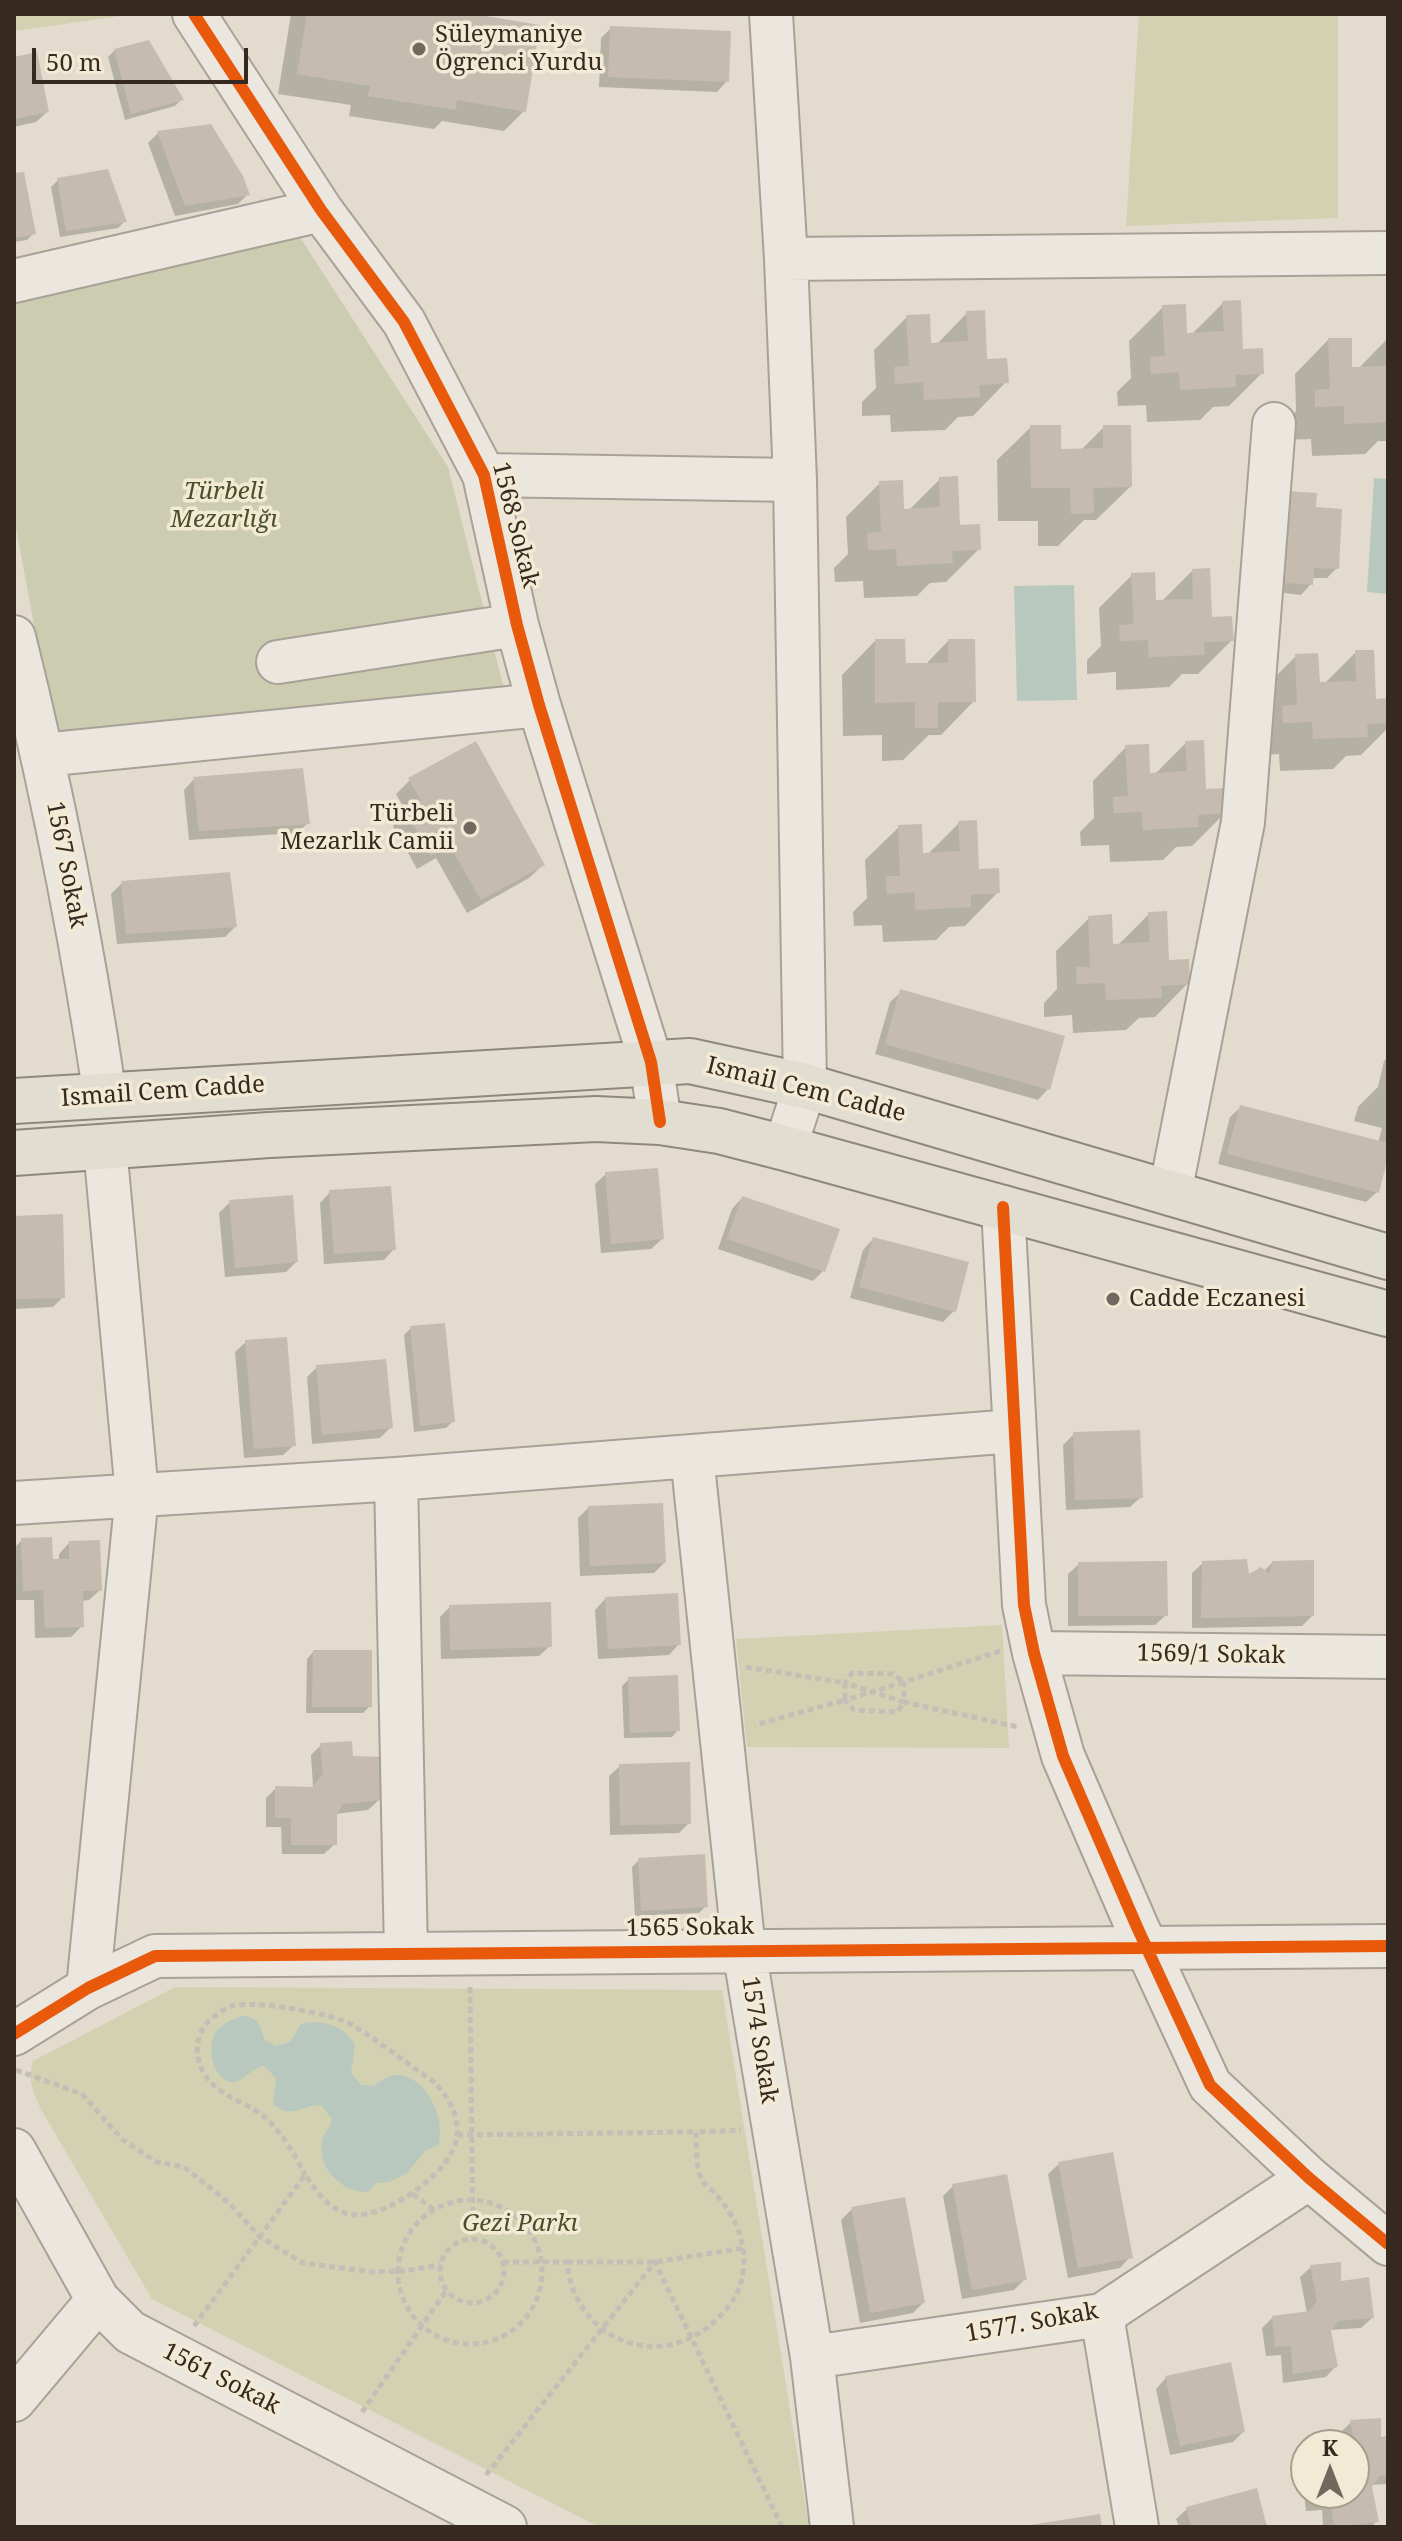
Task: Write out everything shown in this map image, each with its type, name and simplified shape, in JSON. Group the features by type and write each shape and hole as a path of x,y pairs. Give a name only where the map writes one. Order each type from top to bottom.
{"main road":[{"name":"Ismail Cem Cadde","path":"14,1101 690,1061 805,1086 1388,1257"},
{"name":"Ismail Cem Cadde","path":"14,1153 269,1135 596,1119 660,1122 719,1131 785,1148 1388,1314"}],"street":[{"name":"1568 Sokak","path":"194,14 321,210 404,322 484,475 517,625 539,705 651,1062 660,1122"},
{"path":"771,14 795,480 805,1086 785,1148"},
{"path":"14,281 321,210"},
{"path":"786,259 1388,253"},
{"path":"1170,1193 1243,822 1274,424"},
{"path":"484,475 795,480"},
{"path":"278,662 517,625"},
{"name":"1567 Sokak","path":"14,637 43,755 84,960 105,1096"},
{"path":"43,755 539,705"},
{"path":"88,1988 137,1494 105,1147"},
{"path":"1003,1207 1024,1605 1021,1651 1147,1949 1210,2085 1309,2178 1388,2244"},
{"path":"14,1503 396,1479 1014,1431"},
{"name":"1574 Sokak","path":"692,1456 744,1950 812,2357 832,2527"},
{"path":"396,1479 406,1952"},
{"name":"1569/1 Sokak","path":"1021,1651 1388,1657"},
{"name":"1565 Sokak","path":"15,2052 88,1988 155,1956 1388,1946"},
{"name":"1561 Sokak","path":"14,2150 98,2300 130,2332 503,2526"},
{"name":"1577. Sokak","path":"812,2357 1102,2315 1309,2178"},
{"path":"14,2400 98,2300"},
{"path":"1102,2315 1137,2527"}],"path":[{"path":"740,1729 1021,1651"},
{"path":"734,1665 845,1683 904,1702 1020,1727"},
{"path":"852,1673 893,1674 904,1682 904,1702 897,1712 854,1710 845,1700 845,1683 852,1673"},
{"path":"470,1979 473,2238"},
{"path":"253,2005 333,2017 352,2025 433,2081 444,2092 453,2109 457,2135 450,2157 413,2194 371,2212 345,2213 321,2197 278,2131 257,2112 228,2097 208,2080 200,2066 197,2049 200,2030 215,2015 231,2006 253,2005"},
{"path":"15,2052 82,2094 123,2140 157,2162 184,2167 228,2202 260,2237 303,2263 339,2270 397,2272 440,2265"},
{"path":"457,2135 751,2129"},
{"path":"567,2262 576,2299 601,2330 636,2345 654,2346 692,2337 707,2328 735,2300 741,2284 744,2248 739,2230 725,2205 703,2181 696,2132"},
{"path":"194,2326 305,2175"},
{"path":"413,2194 433,2209"},
{"path":"454,2200 501,2206 522,2220 536,2240 542,2262 541,2289 531,2312 514,2329 492,2341 467,2344 443,2339 423,2327 408,2310 399,2289 397,2272 402,2243 415,2224 433,2209 454,2200"},
{"path":"473,2238 492,2245 503,2262 505,2274 501,2285 486,2300 464,2303 446,2291 441,2281 440,2265 453,2244 473,2238"},
{"path":"503,2262 655,2262 744,2248"},
{"path":"486,2475 655,2262"},
{"path":"655,2262 782,2527"},
{"path":"362,2412 446,2291"}],"green space":[{"path":"14,14 136,14 14,31"},
{"path":"1139,14 1338,14 1338,218 1126,226"},
{"name":"Türbeli Mezarlığı","path":"296,231 448,467 504,689 55,736 14,518 14,292"},
{"path":"1002,1625 1009,1748 747,1747 736,1639"},
{"name":"Gezi Parkı","path":"175,1987 722,1990 809,2527 599,2527 152,2299 43,2113 34,2094 31,2075 33,2061"}],"shaded area":[{"path":"1374,478 1388,479 1388,594 1367,592"},
{"path":"1074,585 1077,700 1017,701 1014,586"},
{"path":"242,2016 255,2020 264,2039 276,2046 290,2042 301,2024 317,2022 339,2028 355,2046 351,2073 361,2085 373,2086 396,2075 417,2082 425,2090 439,2122 439,2144 425,2151 406,2174 389,2182 376,2183 368,2192 341,2184 324,2161 322,2142 332,2119 321,2105 291,2111 279,2109 273,2104 276,2078 264,2066 235,2082 225,2080 215,2069 211,2046 215,2033 227,2022"}],"building":[{"name":"Süleymaniye Ögrenci Yurdu","path":"307,14 474,14 540,25 526,112 457,100 456,110 368,96 370,86 297,74"},
{"path":"610,26 731,31 729,82 608,77"},
{"path":"149,40 184,100 131,114 114,49"},
{"path":"37,52 49,112 14,119 14,57"},
{"path":"211,124 243,176 250,195 185,206 157,131"},
{"path":"108,169 127,222 66,231 57,178"},
{"path":"24,172 36,234 14,238 14,173"},
{"path":"1241,300 1243,349 1263,348 1264,374 1235,375 1236,387 1180,390 1179,372 1151,374 1150,357 1165,356 1162,305 1186,304 1187,333 1224,331 1222,301"},
{"path":"985,310 987,359 1007,358 1009,383 979,385 980,397 924,400 923,382 895,384 894,367 909,366 906,315 930,314 931,343 968,341 966,311"},
{"path":"1328,338 1352,338 1352,367 1388,366 1388,422 1344,424 1344,406 1315,407 1315,390 1330,389"},
{"path":"1030,425 1061,425 1061,449 1103,448 1103,425 1131,425 1132,487 1093,488 1094,513 1071,514 1070,488 1031,488"},
{"path":"958,476 960,525 980,524 981,550 952,551 953,563 897,566 896,549 868,550 867,533 881,532 879,481 903,480 904,509 940,507 939,477"},
{"path":"1286,491 1317,493 1316,507 1342,509 1339,569 1314,568 1313,585 1285,583 1280,566"},
{"path":"1210,568 1212,617 1232,616 1234,641 1204,642 1205,655 1149,657 1148,640 1120,641 1119,625 1134,624 1131,573 1155,572 1156,600 1193,599 1192,569"},
{"path":"875,639 905,639 906,663 948,663 948,639 975,639 976,702 938,702 938,728 915,728 915,702 875,703"},
{"path":"1355,650 1374,650 1376,699 1388,698 1388,723 1367,724 1368,737 1313,739 1312,722 1283,723 1282,706 1297,705 1295,654 1318,653 1320,682 1356,681"},
{"path":"1204,740 1206,789 1226,788 1227,813 1198,815 1199,827 1143,830 1142,812 1114,813 1113,797 1128,796 1125,745 1149,744 1150,773 1187,771 1185,741"},
{"name":"Türbeli Mezarlık Camii","path":"476,741 545,865 481,900 450,846 431,856 405,810 421,801 408,778"},
{"path":"303,768 310,824 199,831 193,777"},
{"path":"977,820 979,869 999,868 1000,893 971,895 971,907 915,910 915,892 887,894 886,876 900,876 898,825 922,824 923,853 960,851 958,821"},
{"path":"230,872 237,927 126,934 121,881"},
{"path":"1167,911 1169,960 1189,959 1190,984 1161,986 1162,998 1106,1000 1105,983 1077,984 1076,967 1090,967 1088,916 1112,914 1113,944 1150,942 1148,912"},
{"path":"900,989 1065,1036 1050,1090 885,1044"},
{"path":"1240,1105 1388,1143 1388,1157 1379,1193 1227,1154"},
{"path":"658,1168 664,1239 611,1244 605,1172"},
{"path":"391,1186 396,1250 334,1254 329,1190"},
{"path":"293,1195 298,1262 235,1268 229,1200"},
{"path":"742,1196 840,1229 825,1272 727,1239"},
{"path":"63,1214 65,1298 14,1299 14,1216"},
{"path":"873,1237 969,1262 956,1312 859,1287"},
{"path":"445,1323 455,1422 420,1426 410,1326"},
{"path":"287,1337 296,1446 254,1449 245,1340"},
{"path":"386,1359 393,1428 322,1435 316,1365"},
{"path":"1140,1430 1143,1498 1075,1500 1073,1432"},
{"path":"663,1503 666,1563 590,1566 588,1506"},
{"path":"52,1537 53,1559 69,1559 69,1541 100,1540 102,1591 83,1591 84,1627 45,1628 43,1590 23,1591 21,1538"},
{"path":"1247,1559 1249,1574 1261,1567 1270,1574 1272,1561 1314,1560 1314,1616 1201,1618 1202,1561"},
{"path":"1167,1561 1168,1616 1078,1616 1078,1562"},
{"path":"678,1593 681,1645 608,1649 605,1597"},
{"path":"551,1602 552,1647 450,1650 449,1605"},
{"path":"313,1650 372,1650 372,1707 312,1707"},
{"path":"678,1675 680,1731 630,1733 628,1677"},
{"path":"352,1741 353,1756 382,1757 381,1800 343,1804 337,1814 337,1845 291,1845 291,1818 275,1818 275,1786 312,1787 323,1774 320,1743"},
{"path":"690,1762 691,1824 620,1825 619,1764"},
{"path":"705,1854 708,1907 641,1911 638,1858"},
{"path":"1113,2152 1133,2258 1078,2268 1058,2162"},
{"path":"1007,2174 1027,2280 972,2290 952,2184"},
{"path":"905,2197 925,2303 870,2313 851,2207"},
{"path":"1341,2262 1341,2281 1369,2277 1374,2318 1338,2321 1331,2331 1338,2367 1293,2374 1291,2346 1275,2347 1272,2316 1310,2311 1317,2301 1310,2265"},
{"path":"1231,2362 1245,2432 1180,2446 1165,2376"},
{"path":"1381,2418 1381,2437 1388,2436 1388,2475 1379,2476 1372,2487 1379,2522 1334,2527 1332,2509 1370,2509 1370,2429 1352,2429 1350,2420"},
{"path":"1257,2488 1267,2527 1191,2527 1186,2507"},
{"path":"1100,2514 1102,2527 1030,2527 1030,2525"}],"cycle path":[{"path":"194,14 321,210 404,322 484,475 517,625 539,705 651,1062 660,1122"},
{"path":"1003,1207 1024,1605 1063,1756 1210,2085 1309,2178 1388,2244"},
{"path":"14,2034 88,1988 155,1956 1388,1946"}],"place":[{"name":"Süleymaniye Ögrenci Yurdu","path":"419,49"},
{"name":"Türbeli Mezarlık Camii","path":"470,828"},
{"name":"Cadde Eczanesi","path":"1113,1299"}]}
